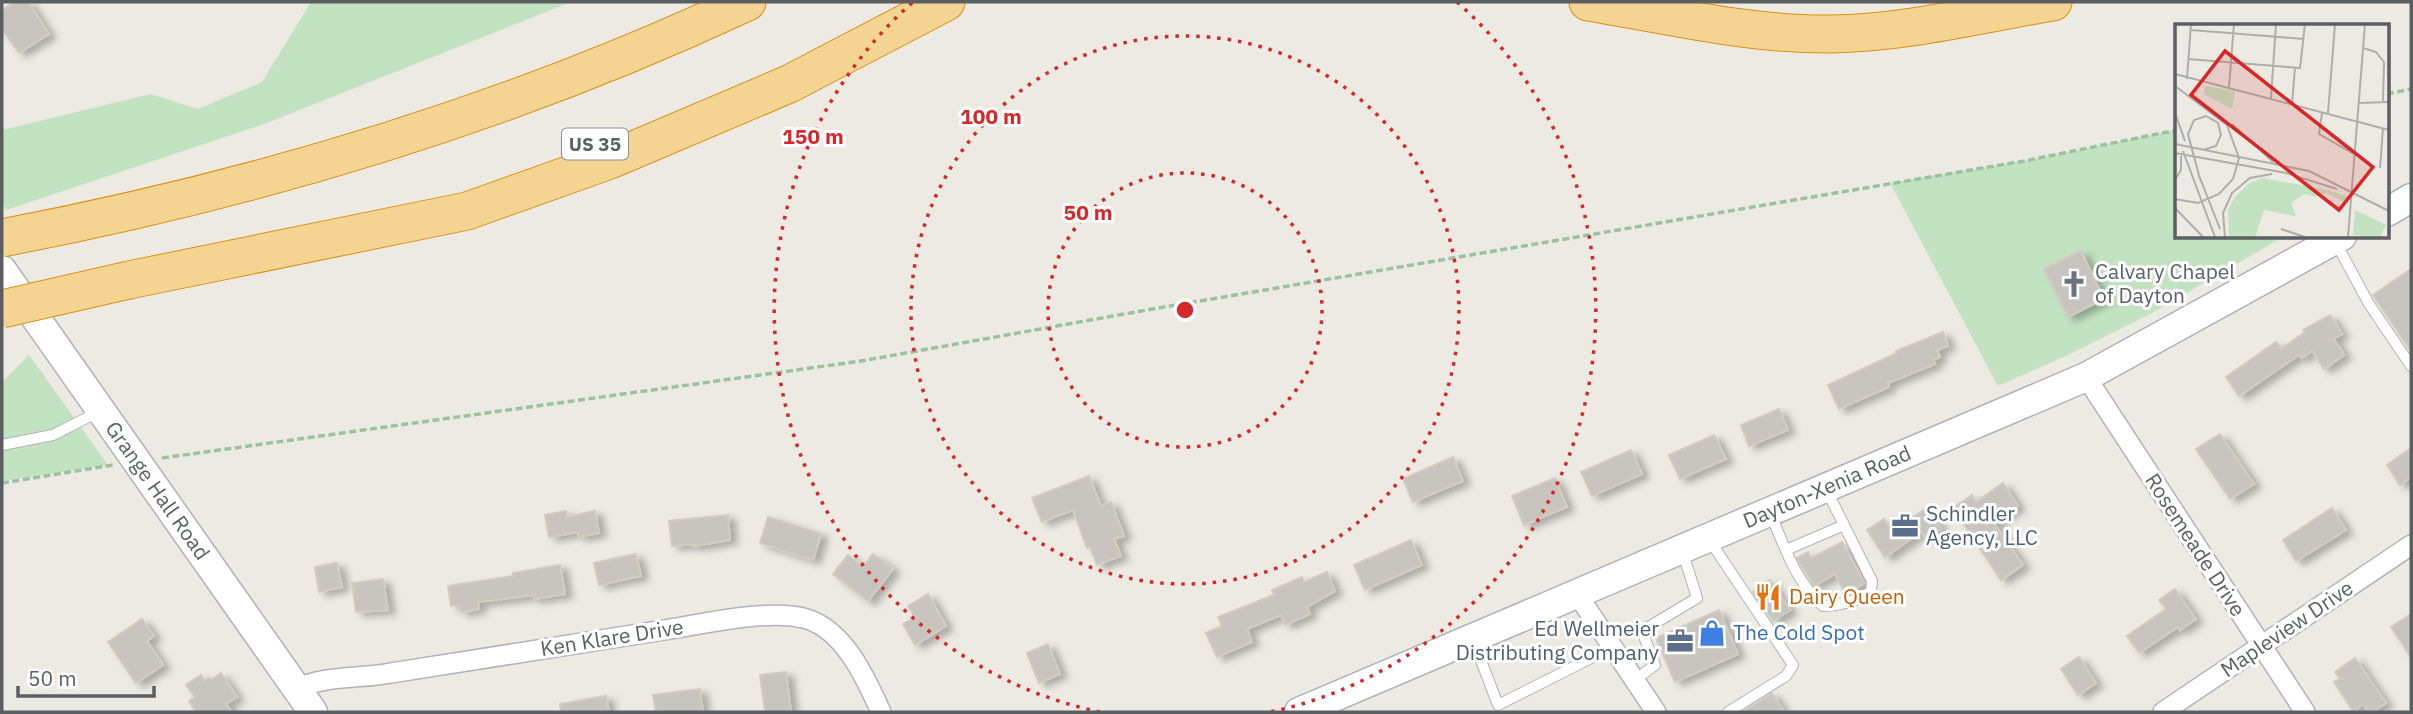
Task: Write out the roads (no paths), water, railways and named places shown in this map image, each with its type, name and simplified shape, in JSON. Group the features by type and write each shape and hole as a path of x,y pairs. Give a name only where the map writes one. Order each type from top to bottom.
{"highway":[{"path":"216,191 583,54 695,2"},
{"path":"2,238 102,219 216,191 370,146 518,97 613,60 747,2"},
{"name":"US 35","path":"2,309 265,253 411,212 596,144 732,88 912,2"},
{"path":"265,253 467,211 610,160 789,84 946,2"},
{"path":"1588,2 1746,29 1813,34 1885,31 2053,2"}],"main road":[{"path":"2388,211 2411,198"},
{"name":"Dayton-Xenia Road","path":"1308,710 2086,377 2338,238"},
{"name":"Grange Hall Road","path":"2,270 305,701"}],"street":[{"name":"Rosemeade Drive","path":"2086,377 2305,712"},
{"name":"Mapleview Drive","path":"2163,712 2411,545"},
{"path":"1577,594 1656,712"},
{"name":"Ken Klare Drive","path":"305,701 311,683 715,622 789,615 809,620 832,634 862,674 881,712"}],"lane":[{"path":"2338,238 2370,304 2411,366"},
{"path":"2,444 53,435 101,410"},
{"path":"1769,512 1809,594 1823,606 1841,605 1862,598 1871,592 1872,581 1826,488"},
{"path":"1786,550 1844,525"},
{"path":"1708,538 1793,665 1786,676 1728,712"},
{"path":"1635,680 1655,665 1642,631 1697,598 1682,549"},
{"path":"1472,638 1498,705 1613,647"}],"place":[{"name":"Calvary Chapel of Dayton","path":"2074,284"},
{"name":"Schindler Agency, LLC","path":"1905,526"},
{"name":"Dairy Queen","path":"1768,597"},
{"name":"The Cold Spot","path":"1712,633"},
{"name":"Ed Wellmeier Distributing Company","path":"1680,641"}]}
